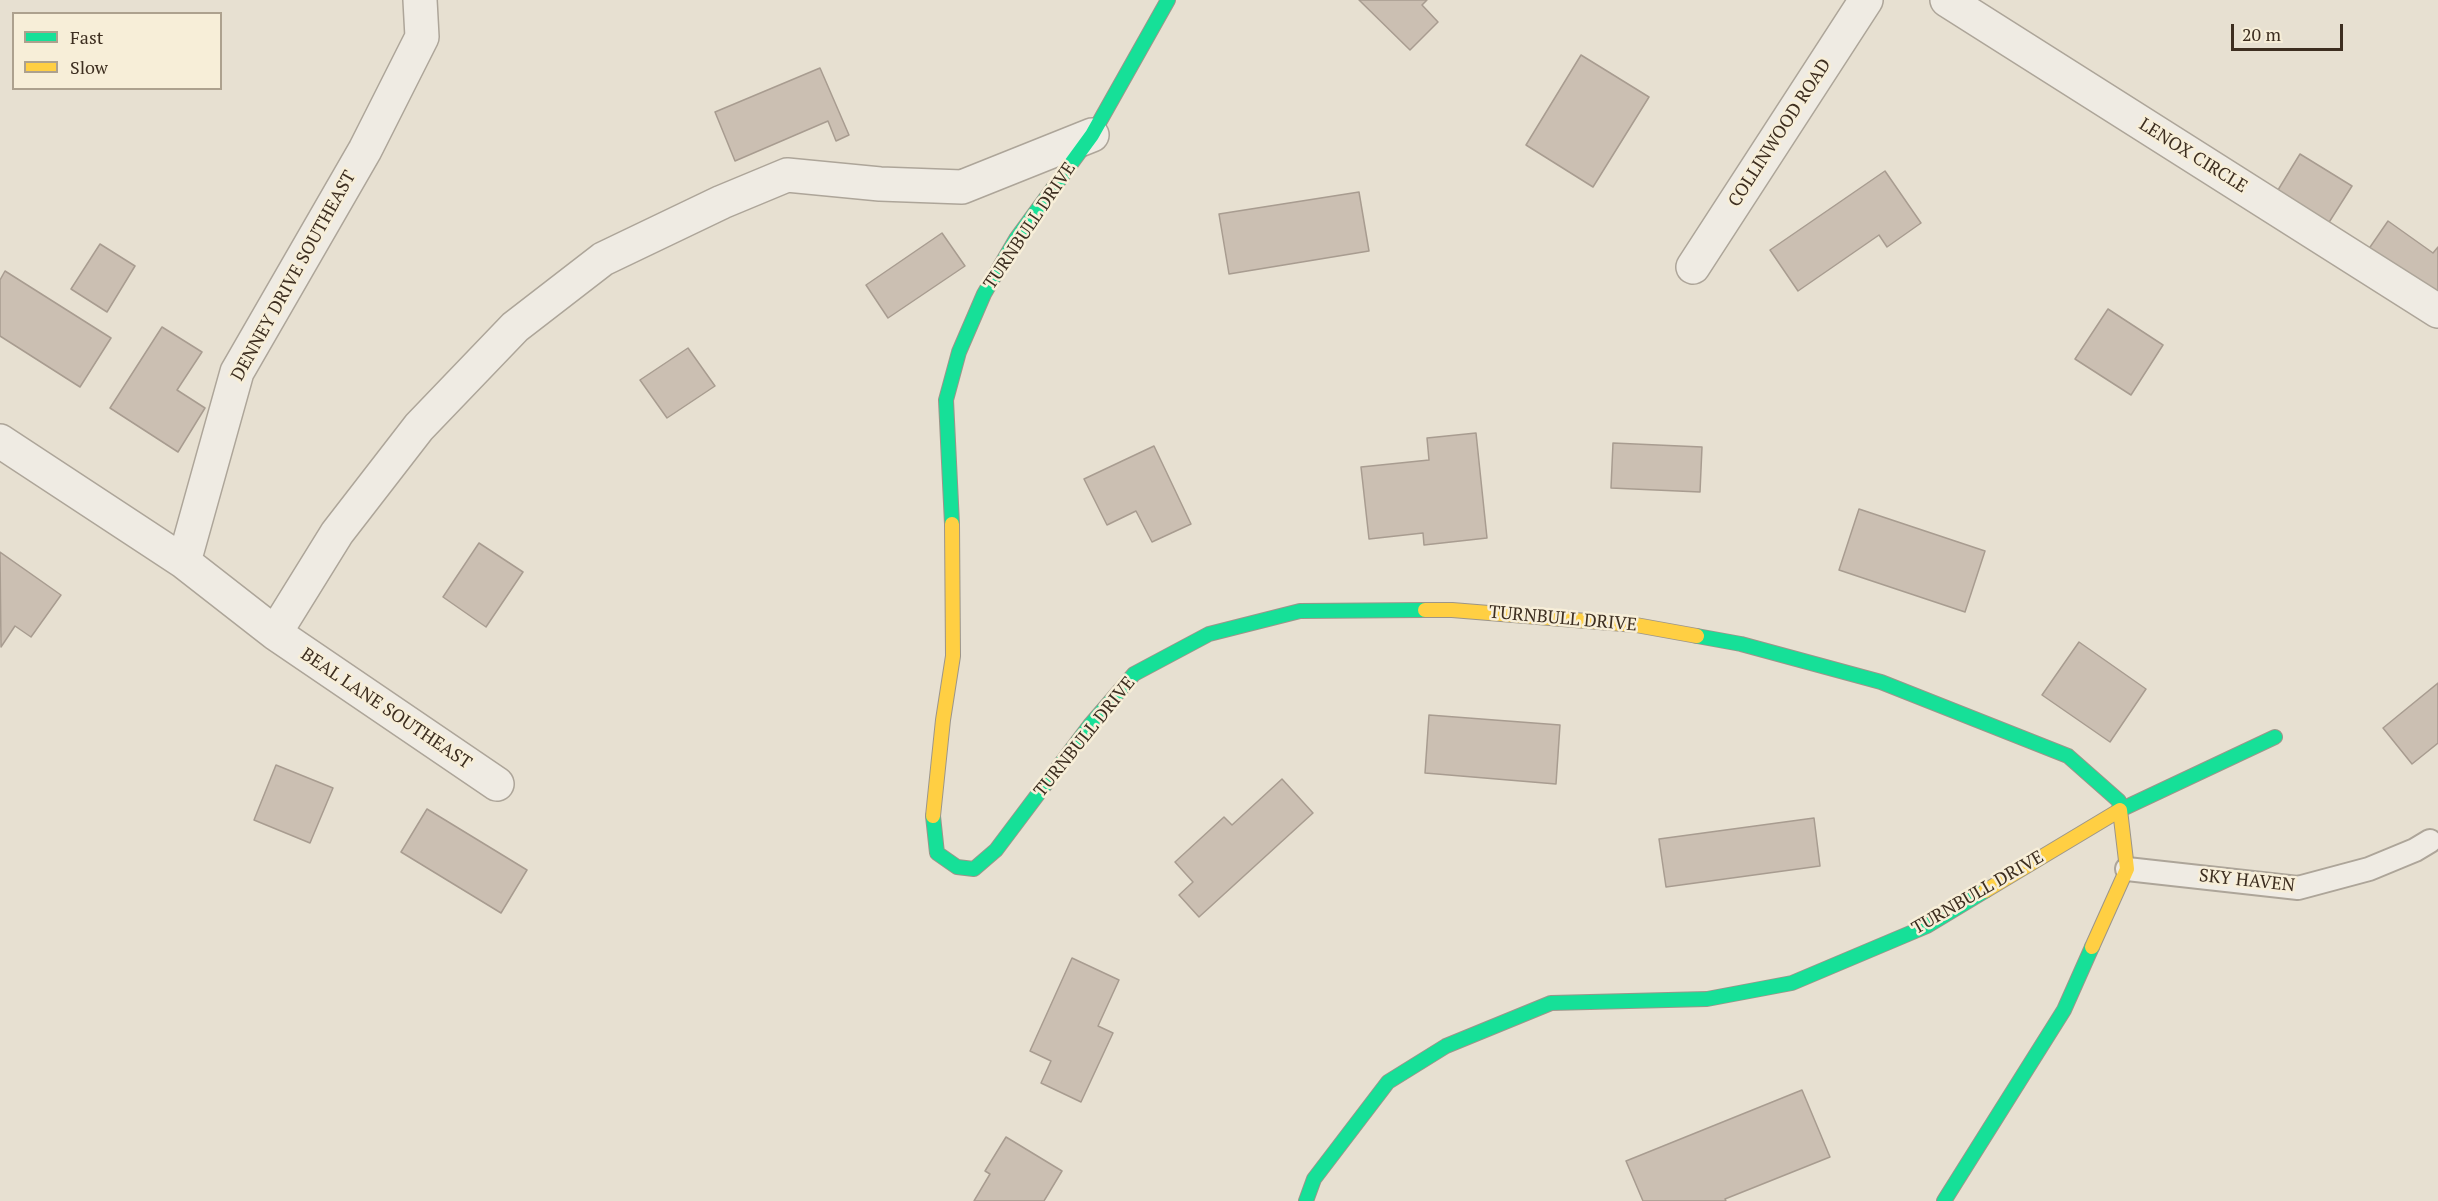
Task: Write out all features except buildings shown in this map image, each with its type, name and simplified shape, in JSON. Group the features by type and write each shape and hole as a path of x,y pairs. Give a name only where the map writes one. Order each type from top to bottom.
{"street":[{"name":"DENNEY DRIVE SOUTHEAST","path":"184,562 237,372 365,150 422,37 420,0"},
{"name":"TURNBULL DRIVE","path":"1168,0 1092,135 1016,239 984,294 959,352 946,400 954,562 953,656 943,720 933,818 937,853 957,867 974,869 996,850 1090,725 1134,674 1209,634 1300,611 1452,610 1636,625 1742,644 1881,682 2068,756 2119,801 2127,869"},
{"name":"COLLINWOOD ROAD","path":"1693,267 1866,0"},
{"name":"LENOX CIRCLE","path":"1947,0 2438,311"},
{"path":"275,633 337,533 418,427 515,327 603,259 722,202 787,175 880,184 962,187 1092,135"},
{"name":"BEAL LANE SOUTHEAST","path":"0,441 184,562 275,633 497,784"},
{"name":"TURNBULL DRIVE","path":"1306,1201 1314,1179 1388,1082 1446,1046 1551,1003 1707,999 1792,983 1927,926 2120,810 2275,737"},
{"path":"1944,1201 2064,1010 2127,869"}],"lane":[{"name":"SKY HAVEN","path":"2127,869 2298,888 2369,869 2415,850 2430,841"}],"traffic: fast":[{"path":"952,524 946,400 959,352 984,294 1016,239 1092,135 1168,0"},
{"path":"933,816 937,853 957,867 974,869 996,850 1090,725 1134,674 1209,634 1300,611 1425,610"},
{"path":"1697,636 1741,644 1881,682 2068,756 2119,801 2120,810 2275,737"},
{"path":"1306,1201 1314,1179 1388,1082 1446,1046 1551,1003 1707,999 1792,983 1927,926 1985,891"},
{"path":"1944,1201 2064,1010 2092,947"}],"traffic: slow":[{"path":"933,816 943,720 953,656 952,524"},
{"path":"1425,610 1452,610 1636,625 1697,636"},
{"path":"1985,891 2120,810 2127,869 2092,947"}]}
